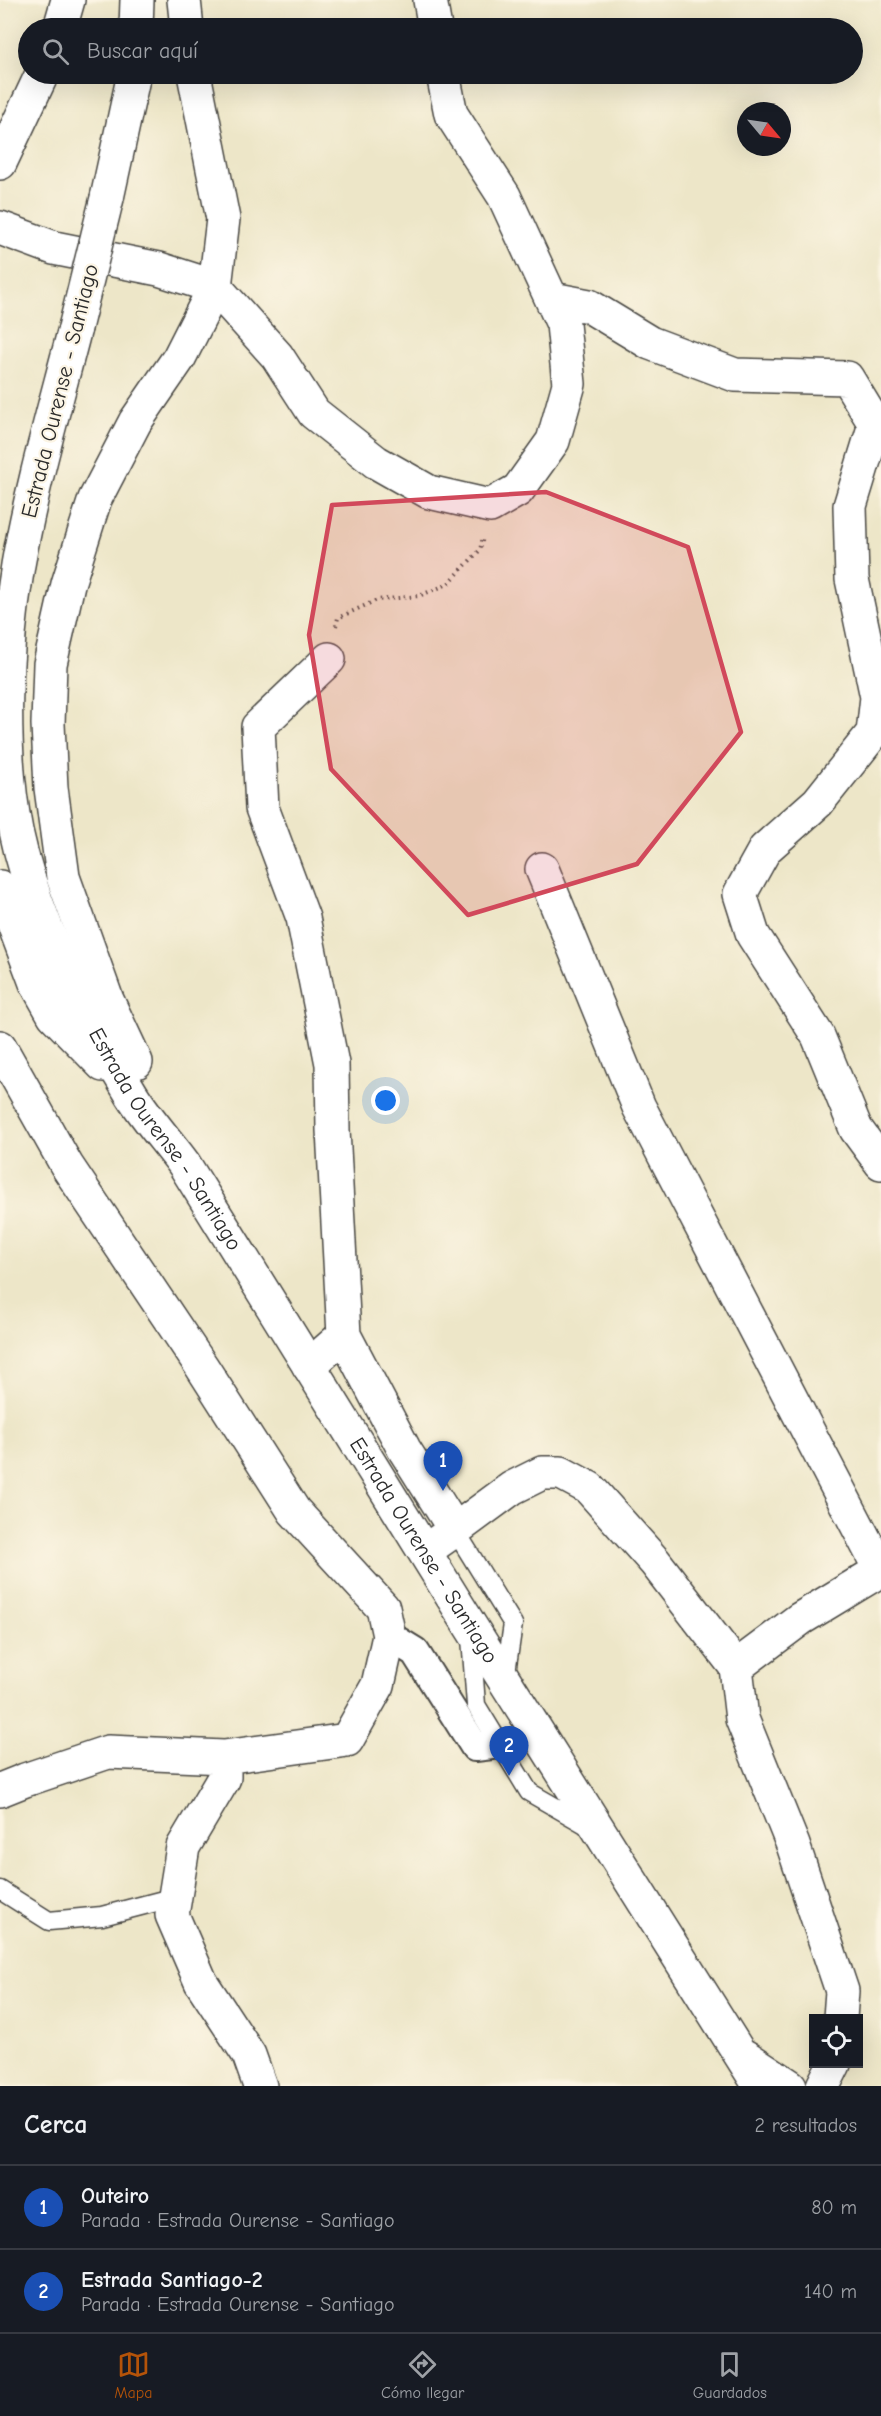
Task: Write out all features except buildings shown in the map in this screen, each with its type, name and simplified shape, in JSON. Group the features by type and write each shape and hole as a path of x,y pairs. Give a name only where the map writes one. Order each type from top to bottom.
{"main road":[{"path":"63,18 68,0"},
{"path":"136,18 137,0"},
{"path":"184,0 186,18"},
{"path":"430,0 433,18"},
{"path":"0,163 37,84"},
{"name":"Estrada Ourense - Santiago","path":"132,84 107,198 18,565 8,658 6,763 16,831 38,907 81,1004 133,1096 184,1164 471,1627 760,2086"},
{"path":"184,1164 107,1000 63,877 51,788 48,723 50,664 68,584 95,499 135,422 179,358 215,287 223,219 196,84"},
{"path":"0,228 54,248 159,269 215,287 277,356 314,413 376,462 429,492 490,506 518,490 553,441 569,384 563,324 504,196 451,114 445,84"},
{"path":"552,299 589,306 650,343 735,375 847,378 878,429 850,506 852,579 877,697 873,733 818,802 765,849 740,894 753,935 818,1036 856,1129 881,1163"},
{"path":"329,659 258,727 262,808 303,918 332,1064 333,1130 344,1335 404,1449 454,1530"},
{"path":"542,869 639,1107 881,1571 800,1619 736,1667"},
{"path":"0,887 36,983 54,1015 133,1096"},
{"path":"0,1047 67,1166 202,1366 294,1511 386,1622 378,1685 347,1740 224,1757 108,1752 0,1790"},
{"path":"309,1366 344,1335"},
{"path":"425,1551 512,1488 542,1473 561,1473 589,1488 655,1562 736,1667 742,1719 793,1845 842,1991 840,2014"},
{"path":"224,1757 224,1778 183,1847 172,1915 201,1982 249,2055 260,2086"},
{"path":"738,2052 790,2086"},
{"path":"823,2086 832,2068"}],"street":[{"path":"386,1622 415,1652 475,1747 500,1744"}],"lane":[{"path":"454,1530 513,1624 505,1680"},
{"path":"471,1627 476,1705 530,1792 600,1832"},
{"path":"0,1890 49,1921 102,1916 175,1897"}],"path":[{"path":"329,659 338,618 377,600 419,596 448,584 480,550 490,506"}],"highlighted area":[{"path":"546,492 688,547 741,732 637,864 468,915 331,769 309,635 332,505"}],"place":[{"name":"Outeiro","path":"443,1491"},
{"name":"Estrada Santiago-2","path":"509,1776"}]}
